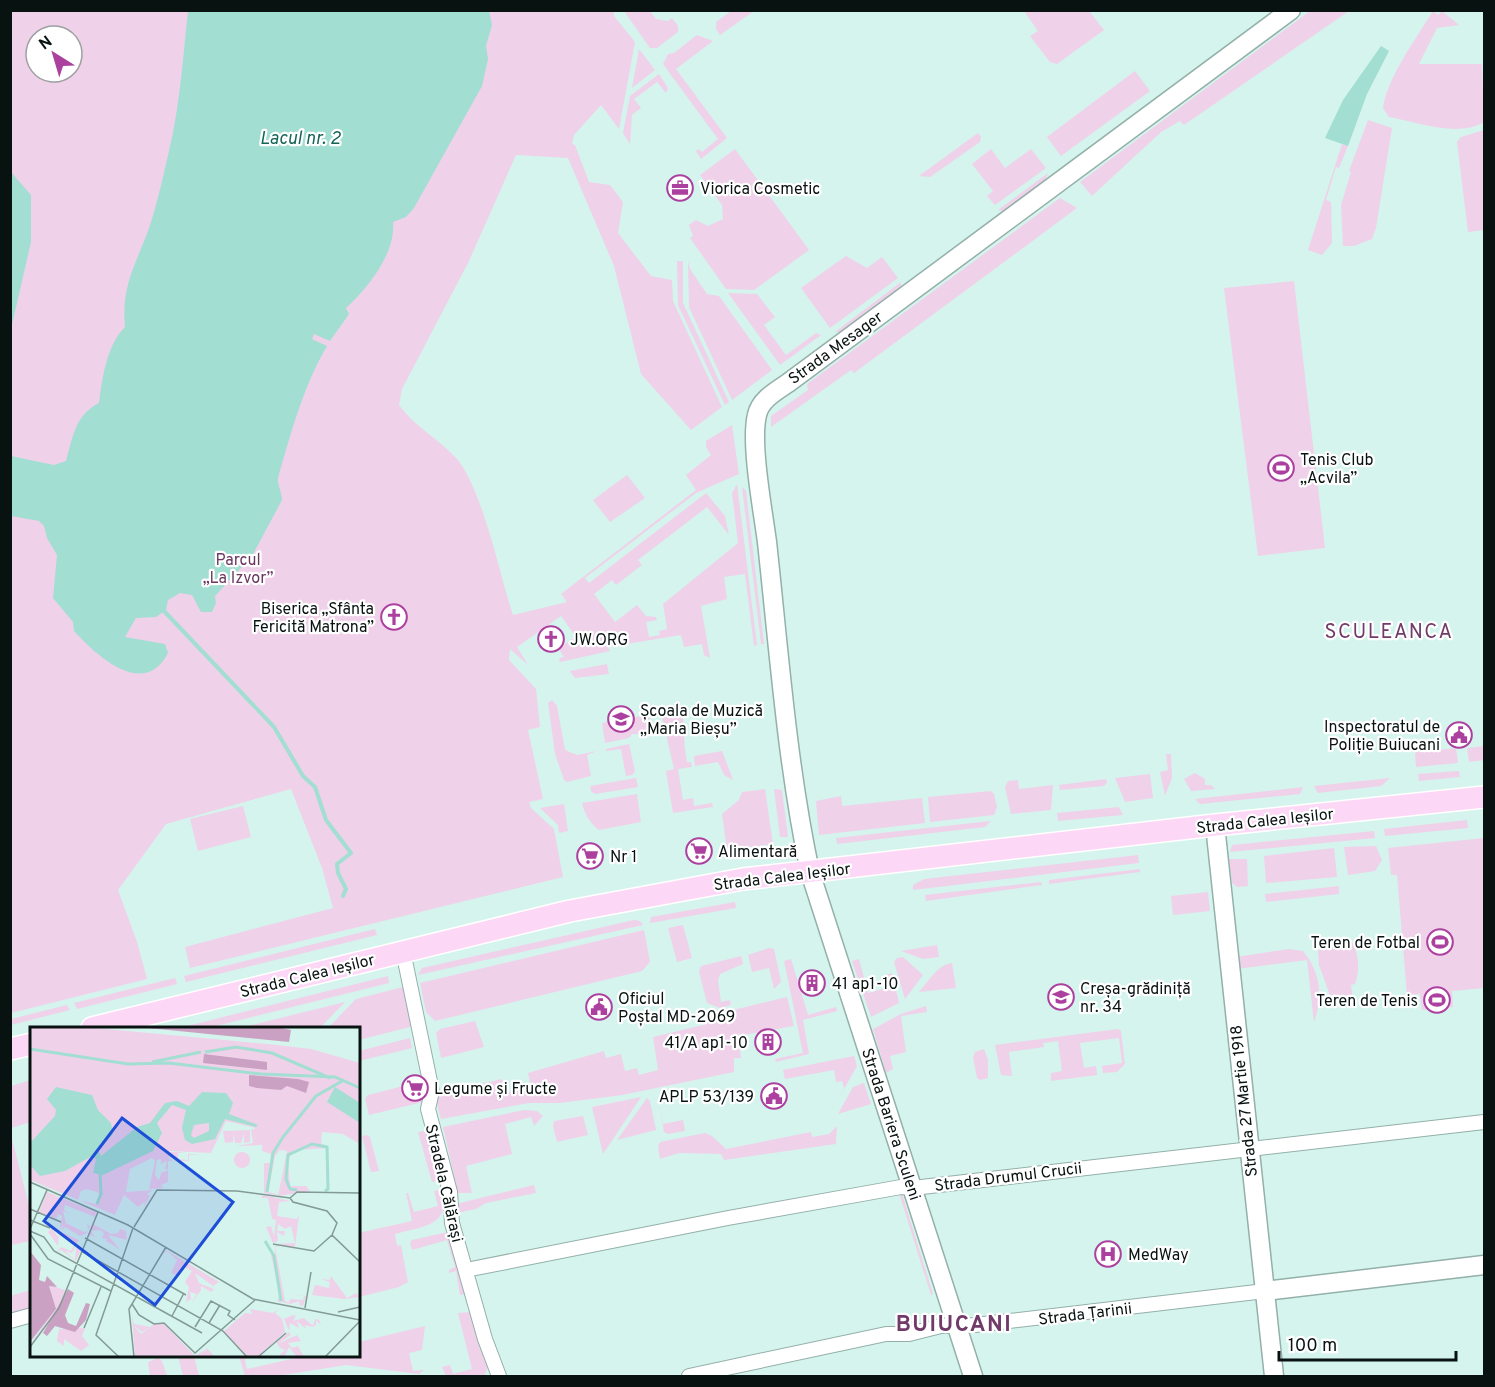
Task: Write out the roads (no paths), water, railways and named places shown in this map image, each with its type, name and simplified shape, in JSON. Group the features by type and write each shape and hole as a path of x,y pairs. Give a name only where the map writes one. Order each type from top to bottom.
{"main road":[{"name":"Strada Calea Ieșilor","path":"100,1027 570,911 742,879 1485,797"},
{"path":"10,1049 30,1044"}],"street":[{"name":"Strada Mesager","path":"810,872 796,794 772,591 758,469 755,427 757,412 766,399 1290,10"},
{"name":"Strada 27 Martie 1918","path":"1215,825 1274,1377"},
{"name":"Strada Bariera Sculeni","path":"810,872 914,1188 973,1377"},
{"name":"Stradela Călărași","path":"403,951 432,1091 428,1109 450,1192 450,1212 485,1340 499,1377"},
{"name":"Strada Drumul Crucii","path":"465,1270 740,1215 901,1187 914,1188 1485,1122"},
{"name":"Strada Țarinii","path":"689,1377 886,1334 1485,1265"},
{"path":"10,1321 30,1316"}],"water":[{"name":"Lacul nr. 2","path":"489,10 492,25 486,46 488,59 482,86 414,208 406,217 393,222 390,246 379,269 346,308 349,314 330,341 314,334 312,339 327,346 298,410 278,478 282,500 252,556 215,596 216,603 212,612 201,612 192,595 180,593 168,600 166,610 156,617 136,618 125,637 165,644 168,653 158,667 146,673 134,673 120,669 107,661 83,641 74,631 73,622 53,598 57,555 47,538 44,526 39,521 11,516 11,456 54,465 66,461 80,420 99,403 110,352 125,327 127,288 160,191 173,134 188,11"},
{"path":"1381,46 1389,51 1367,94 1348,146 1325,138 1343,100"},
{"path":"11,172 31,195 31,242 11,329"}],"waterway":[{"path":"164,611 274,727 303,776 315,787 326,820 351,853 337,864 338,873 346,889 343,896"}],"place":[{"name":"Viorica Cosmetic","path":"680,188"},
{"name":"Tenis Club „Acvila”","path":"1281,468"},
{"name":"Biserica „Sfânta Fericită Matrona”","path":"394,617"},
{"name":"JW.ORG","path":"551,639"},
{"name":"Școala de Muzică „Maria Bieșu”","path":"621,719"},
{"name":"Inspectoratul de Poliție Buiucani","path":"1459,735"},
{"name":"Alimentară","path":"699,851"},
{"name":"Nr 1","path":"590,856"},
{"name":"Teren de Fotbal","path":"1440,942"},
{"name":"41 ap1-10","path":"812,983"},
{"name":"Creșa-grădiniță nr. 34","path":"1061,997"},
{"name":"Teren de Tenis","path":"1437,1000"},
{"name":"Oficiul Poștal MD-2069","path":"599,1007"},
{"name":"41/A ap1-10","path":"768,1042"},
{"name":"Legume și Fructe","path":"415,1088"},
{"name":"APLP 53/139","path":"774,1096"},
{"name":"MedWay","path":"1108,1254"}],"district":[{"name":"SCULEANCA","path":"1389,631"},
{"name":"BUIUCANI","path":"954,1323"}],"park label":[{"name":"Parcul „La Izvor”","path":"238,568"}]}
